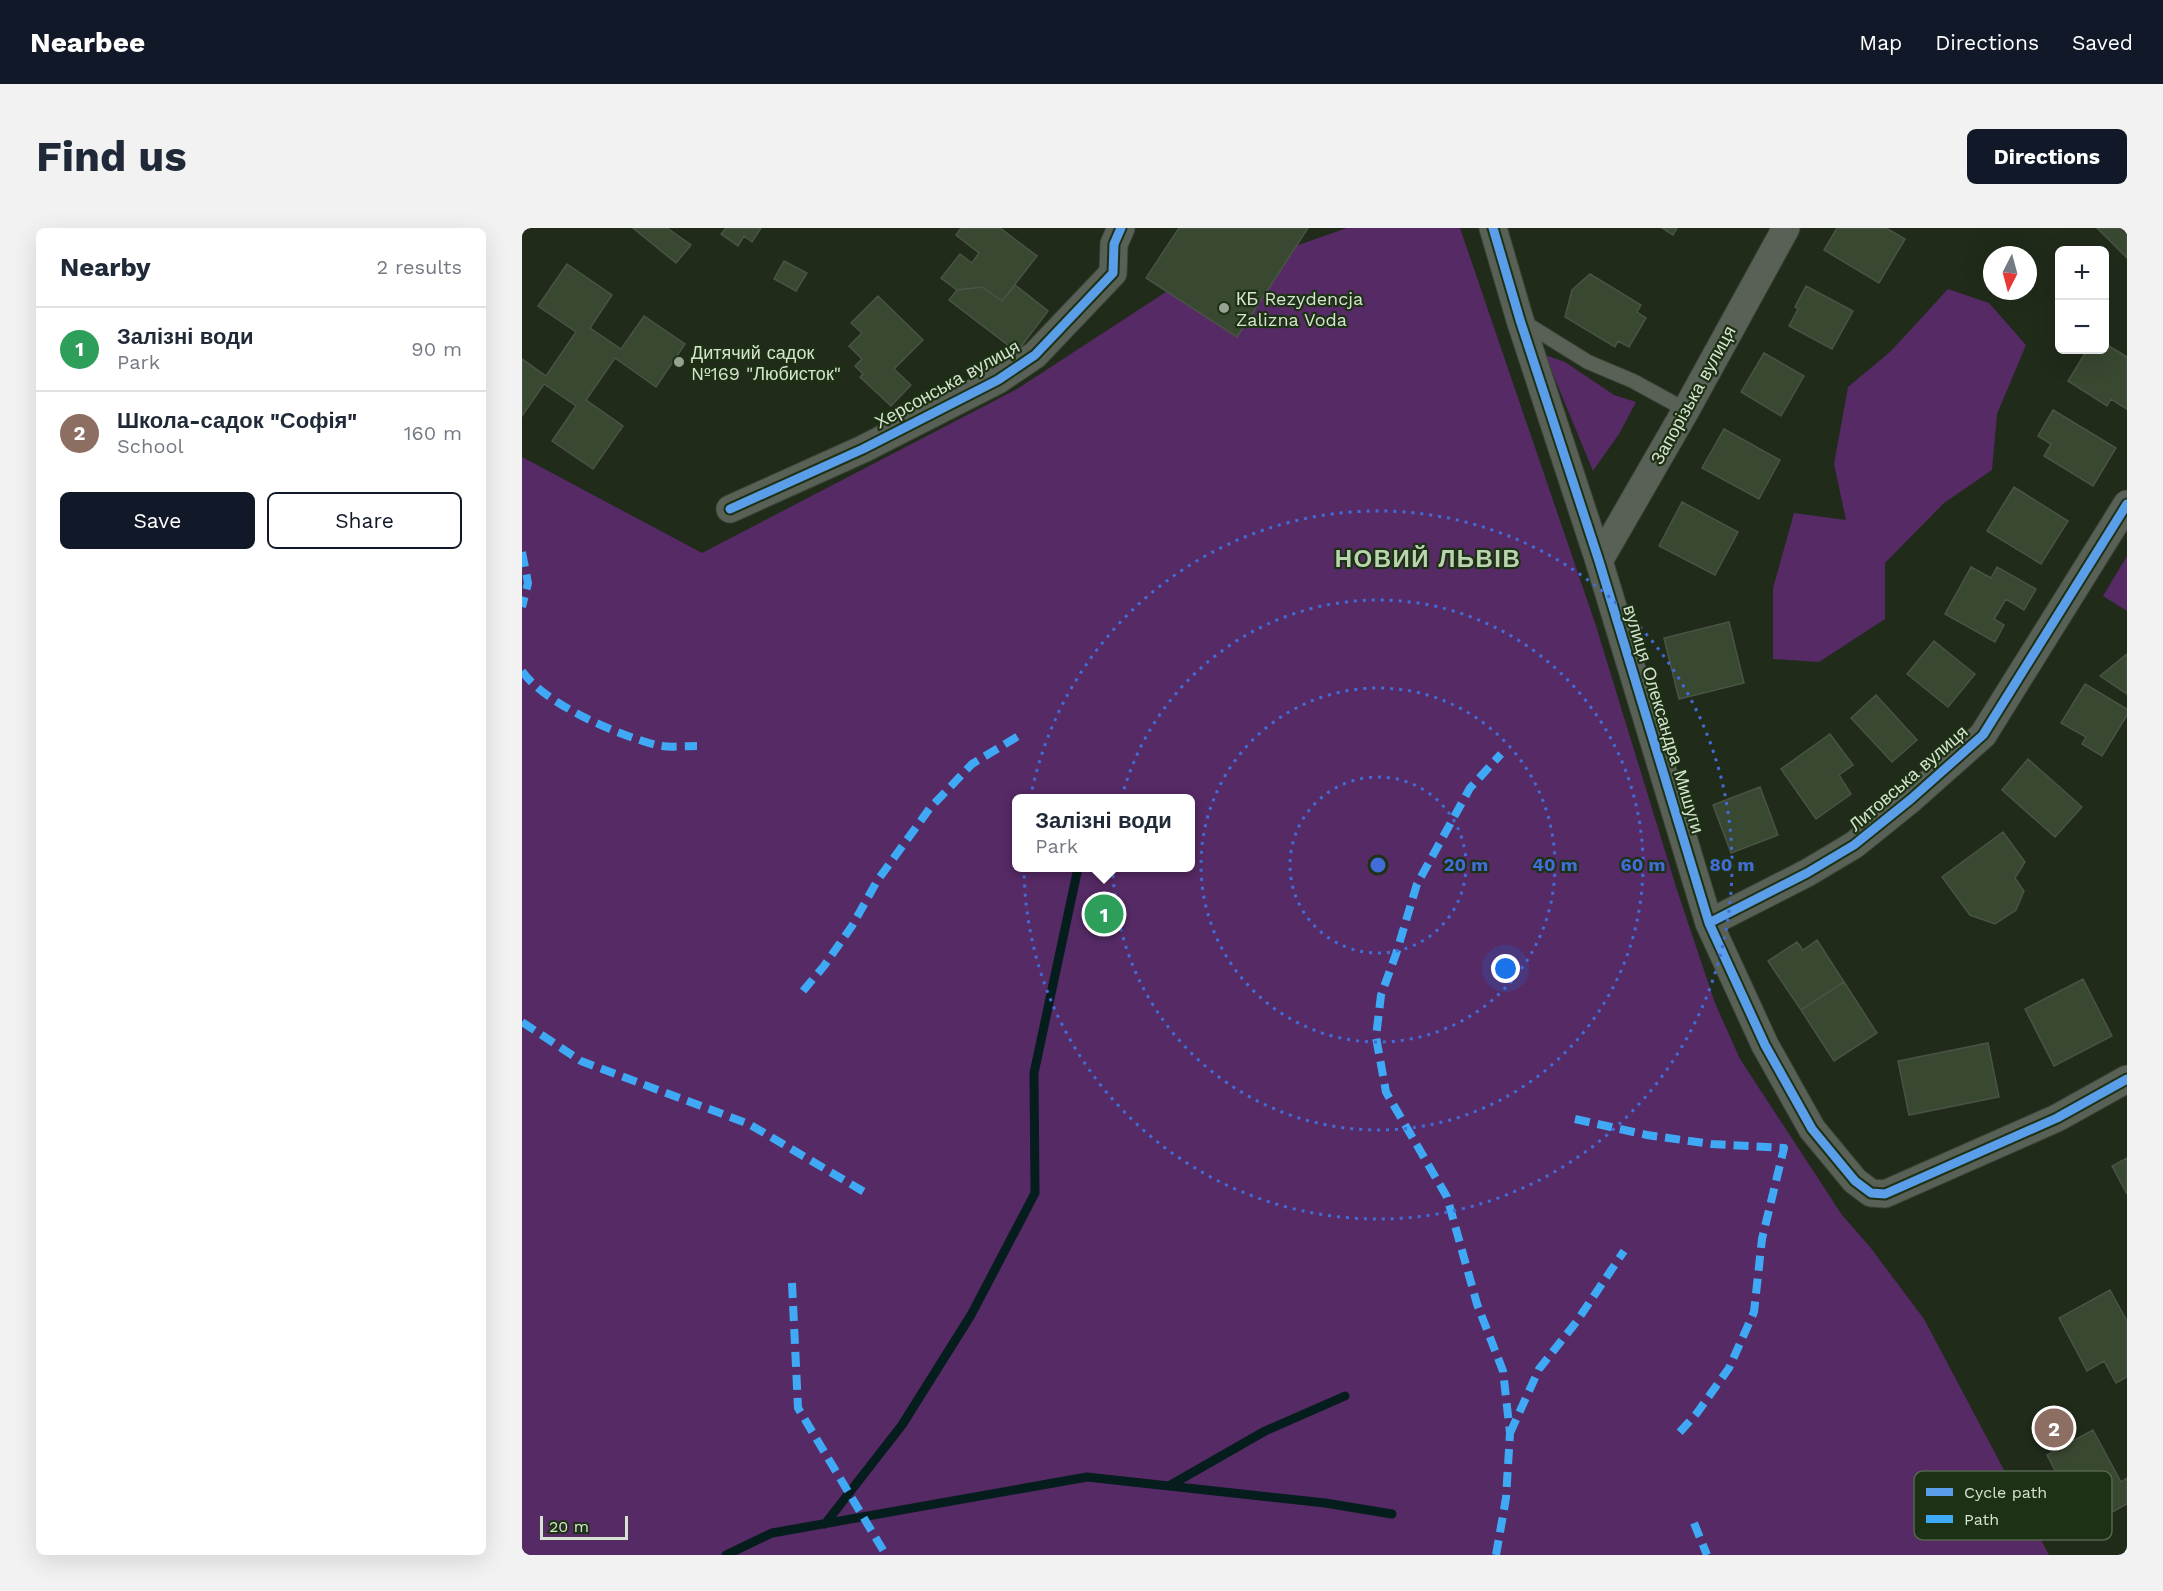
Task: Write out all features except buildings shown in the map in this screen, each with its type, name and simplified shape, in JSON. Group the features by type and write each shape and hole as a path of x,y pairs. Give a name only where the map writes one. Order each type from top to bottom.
{"street":[{"name":"Херсонська вулиця","path":"730,509 863,449 998,380 1035,355 1113,273 1114,244 1121,228"},
{"name":"вулиця Олександра Мишуги","path":"1493,228 1520,320 1599,561 1709,922 1765,1045 1812,1129 1855,1180 1871,1193 1885,1194 2057,1118 2127,1079"},
{"name":"Запорізька вулиця","path":"1599,561 1686,410 1786,228"},
{"name":"Литовська вулиця","path":"1709,922 1807,873 1854,845 1911,799 1983,735 2127,504"}],"lane":[{"path":"1520,320 1588,362 1633,381 1686,410"}],"shaded area":[{"path":"1347,228 1460,228 1596,626 1677,890 1715,1003 1740,1059 1842,1215 1870,1247 1924,1319 2005,1471 1914,1471 1914,1540 2041,1540 2049,1555 522,1555 522,457 702,553 1017,389 1169,290"},
{"path":"1948,289 1989,303 2026,345 1997,414 1992,470 1944,503 1885,563 1885,619 1819,662 1773,659 1773,588 1794,513 1846,520 1834,464 1848,387 1891,351"},
{"path":"1545,355 1565,362 1614,395 1636,402 1619,434 1593,471"},
{"path":"2127,556 2127,611 2103,596"}],"waterway":[{"path":"825,1524 902,1425 971,1315 1035,1193 1034,1073 1077,872"},
{"path":"1169,1486 1265,1431 1345,1396"},
{"path":"726,1555 772,1533 1087,1477 1325,1503 1392,1514"}],"marked path":[{"path":"522,552 528,583 522,607"},
{"path":"522,671 547,695 602,726 656,745 697,746"},
{"path":"803,991 852,926 877,881 930,808 972,764 1020,735"},
{"path":"1496,1555 1506,1498 1510,1433 1503,1371 1477,1304 1447,1197 1386,1092 1376,1037 1381,995 1417,884 1470,788 1501,754"},
{"path":"522,1022 581,1061 749,1124 866,1193"},
{"path":"1575,1119 1647,1135 1711,1144 1784,1148 1762,1239 1754,1312 1729,1368 1697,1413 1679,1433"},
{"path":"1510,1433 1539,1369 1577,1321 1624,1251"},
{"path":"792,1283 798,1408 886,1555"},
{"path":"1694,1523 1707,1555"}],"cycle path":[{"path":"730,509 863,449 998,380 1035,355 1113,273 1114,244 1121,228"},
{"path":"1493,228 1520,320 1599,561 1709,923 1765,1045 1812,1129 1855,1181 1871,1193 1885,1194 2057,1118 2127,1079"},
{"path":"1709,923 1807,873 1854,845 1911,799 1983,735 2127,504"}],"place":[{"name":"КБ Rezydencja Zalizna Voda","path":"1224,308"},
{"name":"Дитячий садок №169 \"Любисток\"","path":"679,362"},
{"name":"Залізні води","path":"1104,914"},
{"name":"Школа-садок \"Софія\"","path":"2054,1428"}],"district":[{"name":"НОВИЙ ЛЬВІВ","path":"1428,559"}]}
